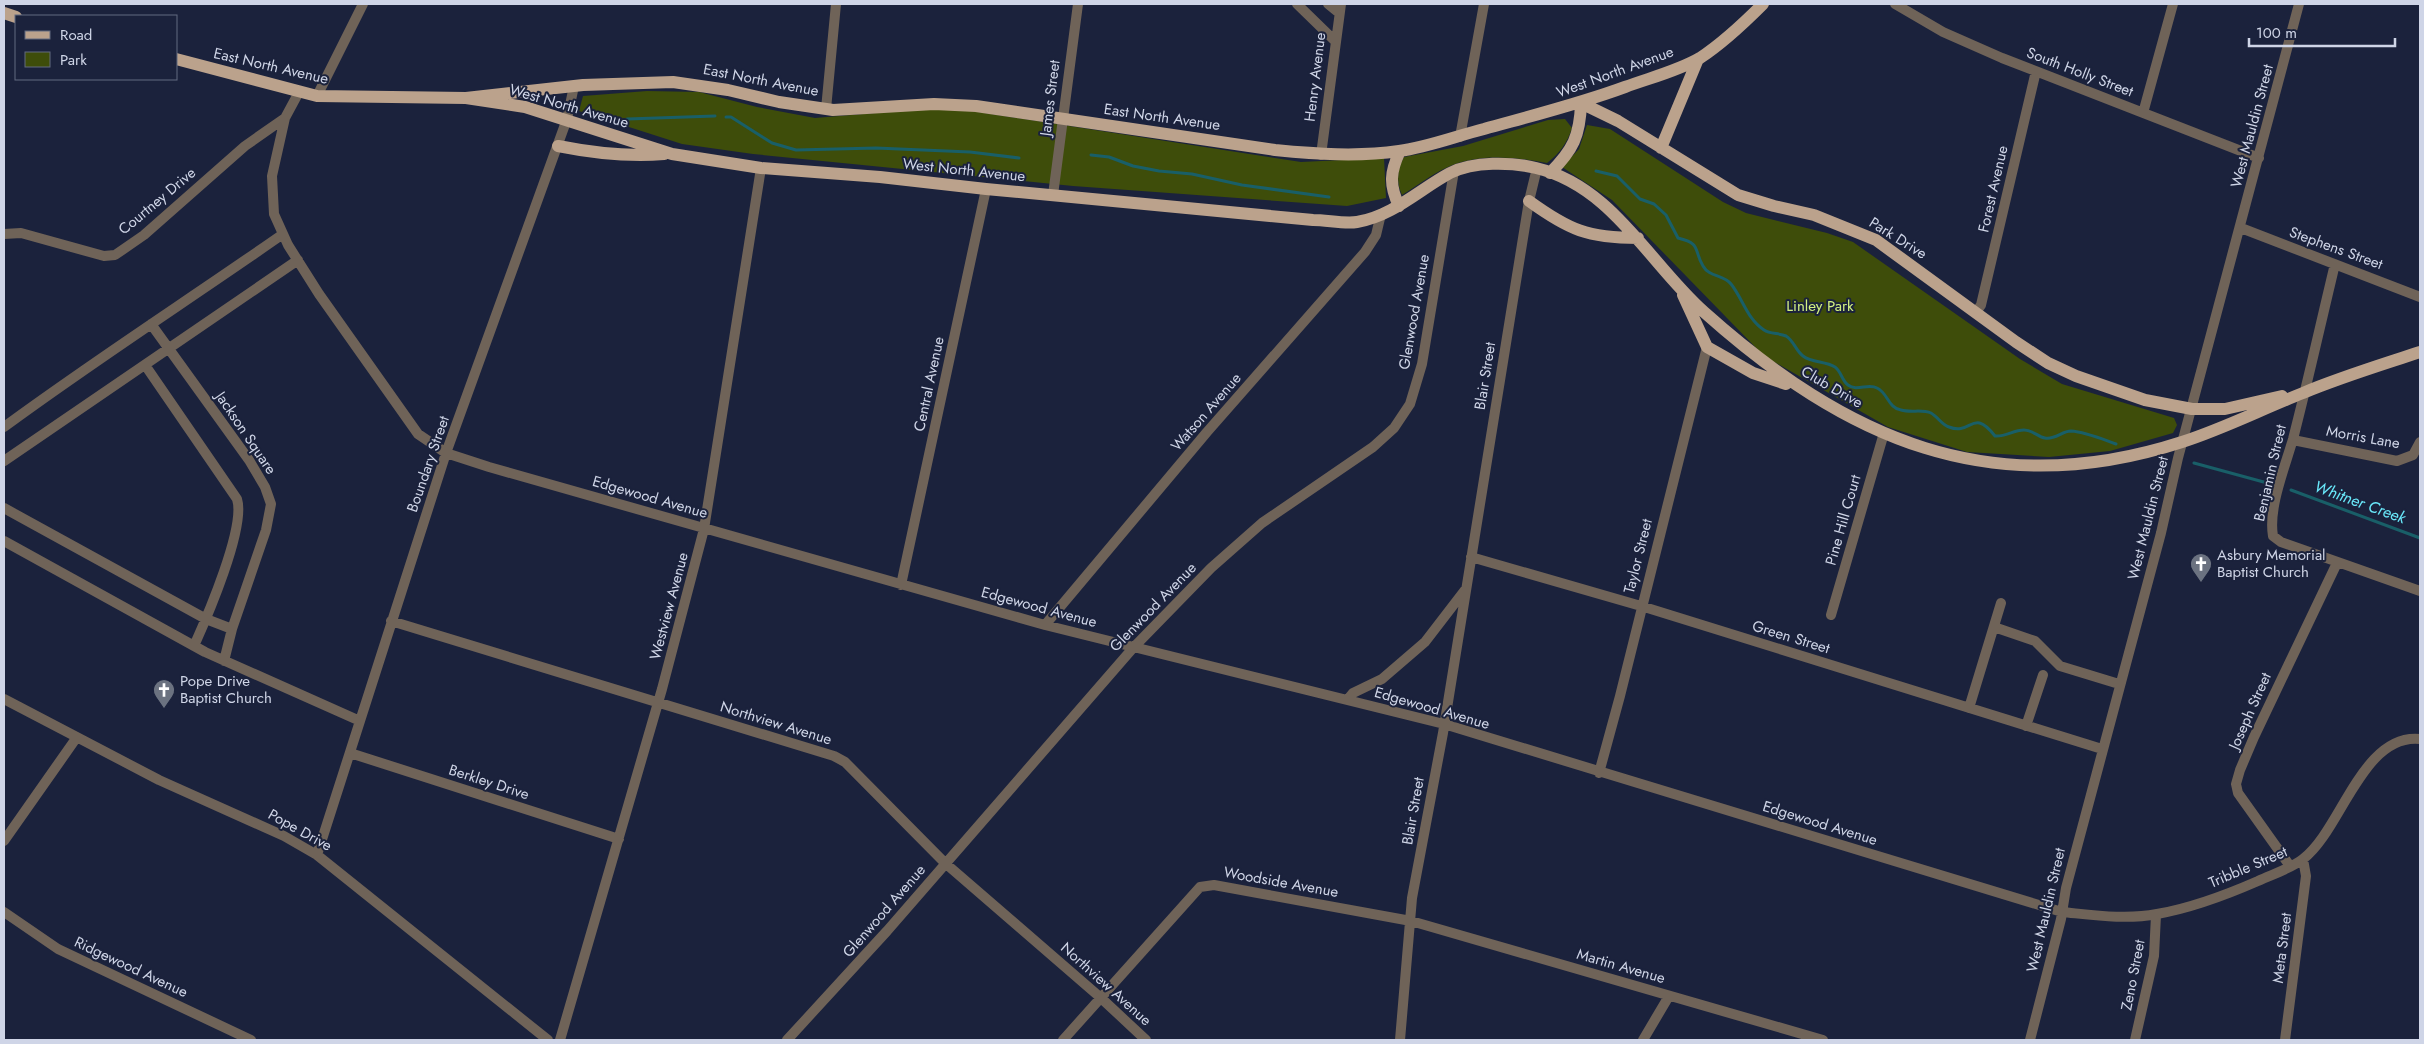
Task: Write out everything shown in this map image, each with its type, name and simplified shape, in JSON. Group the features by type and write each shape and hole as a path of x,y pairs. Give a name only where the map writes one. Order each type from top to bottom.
{"main road":[{"name":"West North Avenue","path":"1460,137 1479,130 1581,103 1698,59 1728,38 1762,4"},
{"path":"1661,148 1698,59"},
{"name":"East North Avenue","path":"178,60 317,96 466,98 574,86 673,82 728,90 779,102 826,109 934,104 976,106 1321,155 1400,151 1460,137"},
{"name":"West North Avenue","path":"466,98 525,107 672,154 761,168 880,177 986,190 1348,222 1357,222 1399,206 1454,171"},
{"path":"1550,172 1564,159 1574,144 1580,127 1581,103"},
{"name":"Park Drive","path":"1581,103 1618,122 1738,194 1774,206 1814,215 1876,240 2048,363 2076,376 2144,400 2192,410 2225,409 2305,392"},
{"path":"558,146 635,156 672,154"},
{"path":"1399,206 1393,194 1390,180 1400,151"},
{"name":"Club Drive","path":"1454,171 1492,164 1537,168 1564,178 1596,198 1638,238 1682,292 1739,343 1799,389 1884,433 1948,456 2022,467 2101,462 2183,442 2305,392"},
{"path":"1529,201 1555,220 1582,233 1609,238 1638,238"},
{"path":"1682,292 1707,347 1752,373 1799,389"},
{"path":"2305,392 2420,352"}],"street":[{"path":"317,96 363,4"},
{"path":"826,109 836,4"},
{"name":"James Street","path":"1053,195 1078,4"},
{"path":"1297,4 1335,40"},
{"path":"1328,4 1340,9"},
{"path":"1460,137 1484,4"},
{"name":"South Holly Street","path":"1894,4 1943,32 2259,158"},
{"path":"2143,113 2172,4"},
{"name":"West Mauldin Street","path":"2030,1040 2062,912 2066,888 2102,749 2299,4"},
{"name":"Henry Avenue","path":"1321,155 1340,9"},
{"name":"Forest Avenue","path":"1976,312 1981,305 2036,70"},
{"name":"Boundary Street","path":"317,855 446,453 558,146 567,119 574,86"},
{"name":"Edgewood Avenue","path":"298,92 285,118 272,176 274,214 298,260 418,434 446,453 1045,626 1444,724 1598,773 2062,912"},
{"name":"Courtney Drive","path":"4,234 21,233 104,256 115,255 144,235 244,146 285,118"},
{"name":"Westview Avenue","path":"560,1040 659,702 704,529 761,168"},
{"name":"Blair Street","path":"1400,1040 1412,898 1444,724 1529,201 1537,168"},
{"name":"Glenwood Avenue","path":"787,1040 1133,648 1211,568 1262,523 1373,447 1394,428 1410,404 1422,364 1454,171"},
{"name":"Central Avenue","path":"901,585 986,190"},
{"name":"Watson Avenue","path":"1045,626 1207,432 1365,252 1376,235 1381,214"},
{"name":"Stephens Street","path":"2241,228 2420,297"},
{"path":"4,427 106,352 151,324 283,234"},
{"path":"4,461 298,260"},
{"name":"Benjamin Street","path":"2335,264 2305,392 2274,509 2271,526 2273,536 2281,542 2420,591"},
{"name":"Jackson Square","path":"151,324 249,460 271,504 266,530 232,628 224,662"},
{"name":"Taylor Street","path":"1598,773 1620,696 1707,347"},
{"path":"145,365 237,499 240,509 236,534 206,619 194,646"},
{"name":"Pine Hill Court","path":"1832,615 1884,433"},
{"name":"Morris Lane","path":"2293,440 2397,461 2413,456 2420,442"},
{"path":"4,508 206,619 232,628"},
{"path":"4,542 224,662 360,721"},
{"name":"Green Street","path":"1470,558 1641,606 2102,749"},
{"name":"Joseph Street","path":"2290,866 2238,793 2236,784 2254,737 2337,562"},
{"path":"1348,699 1353,693 1382,679 1425,642 1466,589"},
{"path":"1969,708 2001,603"},
{"name":"Northview Avenue","path":"391,621 834,756 845,762 945,863 1101,998 1146,1040"},
{"path":"1994,627 2034,641 2060,666 2120,684"},
{"path":"2026,726 2042,676"},
{"name":"Pope Drive","path":"4,699 159,780 284,836 317,855 548,1040"},
{"path":"4,841 77,737"},
{"name":"Tribble Street","path":"2062,912 2100,916 2156,914 2188,907 2235,891 2290,866 2303,859 2312,851 2368,763 2390,746 2420,739"},
{"name":"Berkley Drive","path":"350,753 619,839"},
{"name":"Meta Street","path":"2284,1040 2306,876 2303,859"},
{"name":"Woodside Avenue","path":"1063,1040 1200,887 1214,885 1410,921"},
{"name":"Ridgewood Avenue","path":"4,912 58,949 251,1040"},
{"name":"Zeno Street","path":"2135,1040 2154,956 2156,914"},
{"name":"Martin Avenue","path":"1410,921 1822,1040"},
{"path":"1643,1040 1669,996"}],"green space":[{"path":"647,91 699,92 757,107 815,118 937,108 972,111 1301,162 1384,158 1386,198 1347,206 1073,186 753,154 682,144 579,111 583,96"},
{"path":"1565,119 1572,128 1570,133 1556,155 1547,163 1510,158 1472,160 1442,170 1402,195 1398,176 1404,157 1463,146 1548,120"},
{"name":"Linley Park","path":"1587,125 1610,129 1723,202 1746,213 1827,233 1853,242 2020,359 2062,384 2174,418 2177,425 2173,433 2110,451 2049,457 1967,452 1888,427 1764,356 1612,200 1562,167 1579,149"}],"waterway":[{"path":"627,119 715,116"},
{"path":"726,117 731,117 772,143 796,150 876,148 970,152 1019,158"},
{"path":"1091,155 1109,157 1133,166 1159,171 1192,174 1242,185 1329,197"},
{"name":"Whitner Creek","path":"1596,171 1617,176 1640,199 1654,204 1666,215 1678,238 1694,245 1706,270 1731,284 1749,315 1758,325 1766,331 1786,336 1801,354 1807,358 1835,367 1851,387 1870,386 1877,388 1884,393 1897,409 1931,413 1947,426 1957,429 1976,423 1987,428 1995,436 2024,430 2049,438 2071,431 2088,434 2116,444"},
{"name":"Whitner Creek","path":"2194,463 2271,484"},
{"name":"Whitner Creek","path":"2291,490 2420,538"}],"place":[{"name":"Asbury Memorial Baptist Church","path":"2201,583"},
{"name":"Pope Drive Baptist Church","path":"164,709"}]}
